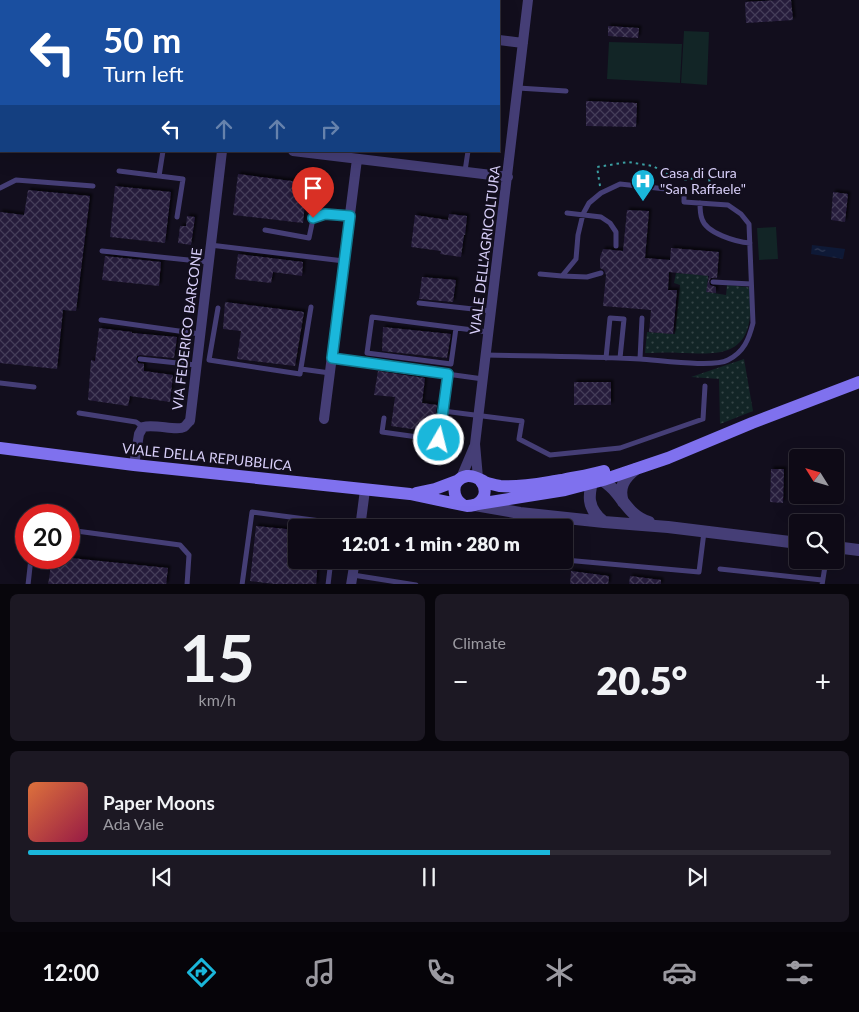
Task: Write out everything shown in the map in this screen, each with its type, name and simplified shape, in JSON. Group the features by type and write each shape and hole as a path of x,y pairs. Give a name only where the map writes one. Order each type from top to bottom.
{"main road":[{"path":"752,423 668,458 636,469 596,479 498,486 468,476 460,479 456,484 454,494 459,502 472,505 566,490 596,479 752,423 859,382"},
{"name":"VIALE DELLA REPUBBLICA","path":"0,448 134,465 410,494 472,505"},
{"name":"VIALE DELLA REPUBBLICA","path":"410,494 435,489 460,479"},
{"path":"472,505 484,496 483,483 479,479"}],"street":[{"name":"VIALE DELL'AGRICOLTURA","path":"479,479 475,444 528,0"},
{"path":"500,40 522,43"},
{"name":"VIA FEDERICO BARCONE","path":"143,427 156,425 179,428 185,426 190,421 222,152"},
{"path":"309,152 357,155 508,177"},
{"path":"324,419 357,155"},
{"path":"134,465 139,434 143,427"},
{"name":"VIALE DELL'AGRICOLTURA","path":"460,479 475,444"},
{"path":"624,505 622,486 629,474 636,469"},
{"path":"596,479 589,492 590,500 596,516 604,522"},
{"name":"VIALE DELLA REPUBBLICA","path":"596,479 617,494 624,505 638,518 668,527"},
{"path":"361,519 365,490"},
{"name":"VIALE DELLA REPUBBLICA","path":"472,505 520,513 668,527 789,542"},
{"path":"844,548 859,550"}],"lane":[{"path":"518,88 566,91"},
{"path":"159,176 163,152"},
{"path":"465,172 468,152"},
{"path":"119,171 182,179 178,217"},
{"path":"0,188 16,180 93,186"},
{"path":"486,355 620,358 714,364 727,361 739,352 749,339 752,323 749,224 741,214 728,205 684,202 684,191 620,184 601,193 589,203 582,214 576,260 562,276"},
{"path":"703,203 702,220 707,227 716,233 737,241 750,243"},
{"path":"567,213 601,217 610,223 616,232 616,246"},
{"path":"265,230 309,238 313,218 325,214 350,216"},
{"path":"210,245 344,261"},
{"path":"102,251 208,262"},
{"path":"540,274 587,278 601,273"},
{"path":"713,282 751,284"},
{"path":"419,303 492,311"},
{"path":"218,308 210,360 300,374 311,308"},
{"path":"456,328 451,364 367,353 372,317 489,332"},
{"path":"606,358 610,318 624,319 620,358"},
{"path":"640,359 642,318"},
{"path":"101,320 200,334"},
{"path":"332,358 483,379"},
{"path":"140,359 196,365"},
{"path":"301,369 330,373"},
{"path":"384,418 382,432 439,440 448,374"},
{"path":"0,383 34,387"},
{"path":"443,411 522,421 519,439 550,456 620,448 703,419 705,386"},
{"path":"79,413 136,422 143,427"},
{"path":"242,584 252,512 305,519"},
{"path":"80,531 180,545 190,555 187,584"},
{"path":"573,561 698,572 704,531"},
{"path":"28,584 30,569"},
{"path":"328,584 330,569"},
{"path":"720,569 822,582 824,569"},
{"path":"352,580 416,584"}],"path":[{"path":"601,193 597,167 628,162 653,166 674,178 688,180 708,172 710,186 703,203"}],"green space":[{"path":"684,31 709,32 707,85 681,83"},
{"path":"609,42 682,44 680,83 607,79"},
{"path":"776,227 778,259 759,260 757,228"},
{"path":"676,273 708,275 707,292 726,295 727,285 750,288 749,325 736,346 728,350 709,353 645,353 647,332 675,334 680,285 674,283"},
{"path":"744,359 753,411 720,424 719,379 691,377"}],"water":[{"path":"812,245 845,249 843,259 811,254"}],"building":[{"path":"791,0 793,20 746,23 745,2"},
{"path":"608,26 639,28 638,38 608,36"},
{"path":"586,101 637,103 636,127 586,126"},
{"path":"238,174 307,183 303,223 233,215"},
{"path":"115,186 171,192 165,243 110,237"},
{"path":"28,190 90,196 76,311 63,310 57,369 0,363 0,212 24,215"},
{"path":"833,192 848,194 845,222 831,220"},
{"path":"627,210 649,211 645,258 670,260 671,248 719,252 717,278 711,278 709,281 710,285 716,287 716,293 706,292 709,276 669,272 668,290 677,290 673,334 649,332 651,310 603,306 606,275 604,270 600,268 600,257 603,249 623,251"},
{"path":"449,214 467,216 461,257 440,254 441,251 411,247 415,215 448,220"},
{"path":"187,216 195,217 191,245 178,243 180,226 186,226"},
{"path":"238,254 303,262 302,276 273,272 271,283 235,279"},
{"path":"105,256 161,262 159,286 102,280"},
{"path":"422,277 456,280 453,302 419,299"},
{"path":"225,302 304,312 295,366 237,359 241,331 223,329"},
{"path":"383,327 451,334 447,358 382,351"},
{"path":"99,328 177,337 174,358 140,355 136,359 138,363 144,364 144,371 173,375 170,402 130,396 128,406 88,400 91,360 95,361"},
{"path":"378,371 425,378 422,403 437,405 433,432 391,426 395,397 374,395"},
{"path":"574,382 611,382 611,405 574,405"},
{"path":"771,469 784,469 783,503 770,502"},
{"path":"256,526 288,529 288,569 317,569 316,584 274,584 250,581"},
{"path":"80,559 168,568 166,584 48,584 50,569 80,569"},
{"path":"571,571 609,576 608,584 570,584"},
{"path":"630,576 661,580 661,584 629,584"}],"place":[{"name":"Casa di Cura \"San Raffaele\"","path":"643,202"}],"route":[{"path":"313,218 325,214 350,216 332,358 448,374 439,440"}]}
